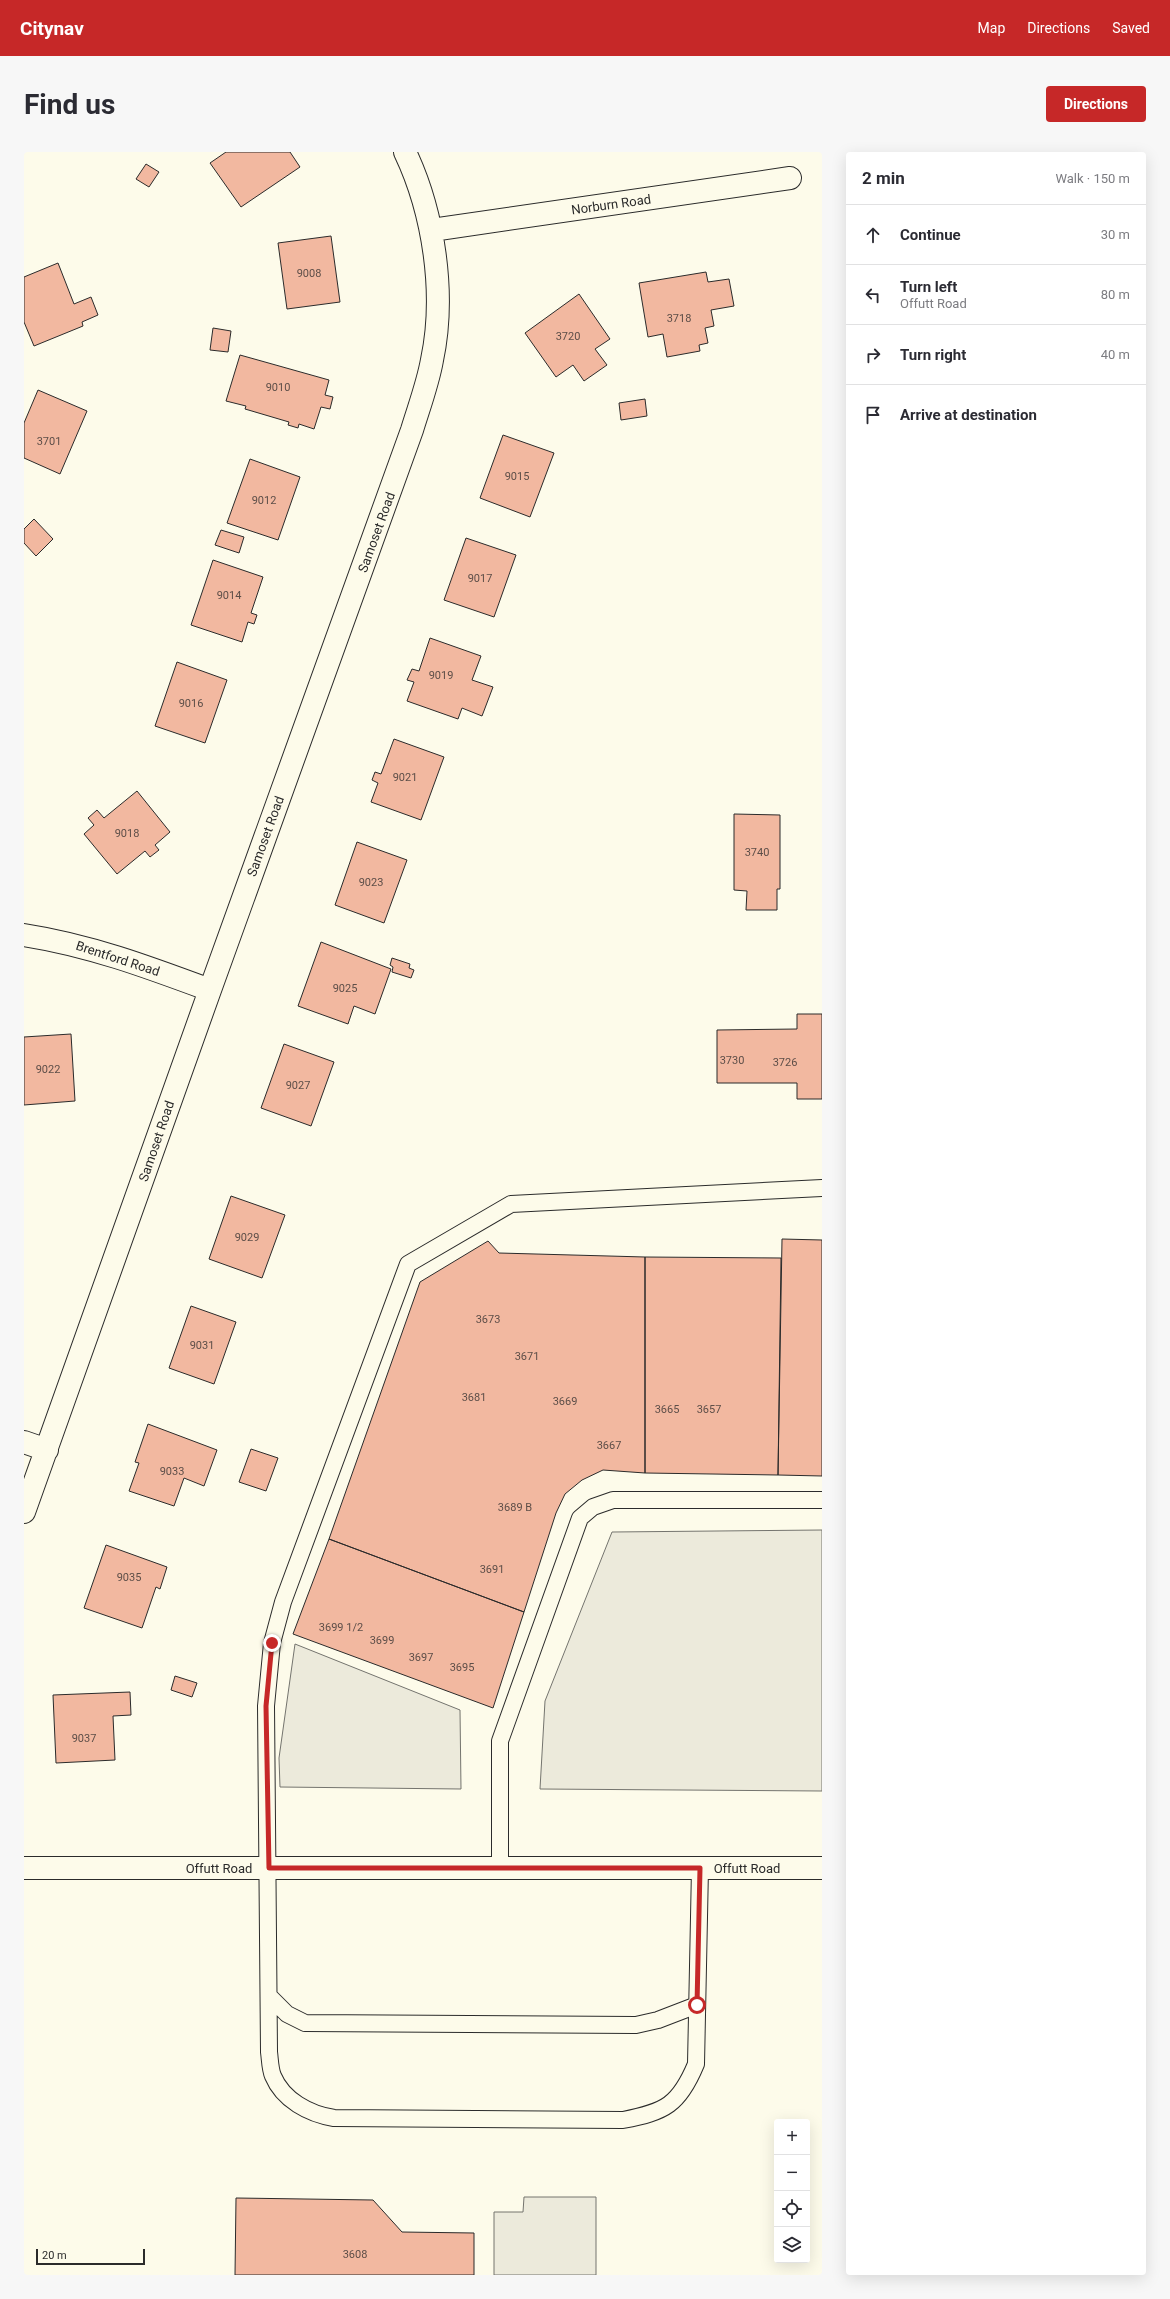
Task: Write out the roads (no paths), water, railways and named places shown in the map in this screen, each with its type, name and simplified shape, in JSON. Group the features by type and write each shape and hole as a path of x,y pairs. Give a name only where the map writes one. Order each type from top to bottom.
{"street":[{"name":"Samoset Road","path":"24,1512 414,423 432,359 438,302 432,230 405,152"},
{"name":"Norburn Road","path":"432,230 790,178"},
{"name":"Brentford Road","path":"24,935 62,941 120,957 210,990"},
{"path":"24,1442 47,1450"},
{"name":"Offutt Road","path":"24,1868 822,1868"}],"lane":[{"path":"700,1868 696,2064 690,2079 674,2101 650,2114 623,2120 334,2118 320,2116 284,2095 273,2075 269,2052 269,1868 266,1706 272,1643 283,1602 408,1264 512,1204 822,1188"},
{"path":"500,1868 500,1741 580,1518 593,1506 613,1500 822,1500"},
{"path":"269,1996 287,2014 305,2023 636,2025 658,2020 697,2005"}]}
